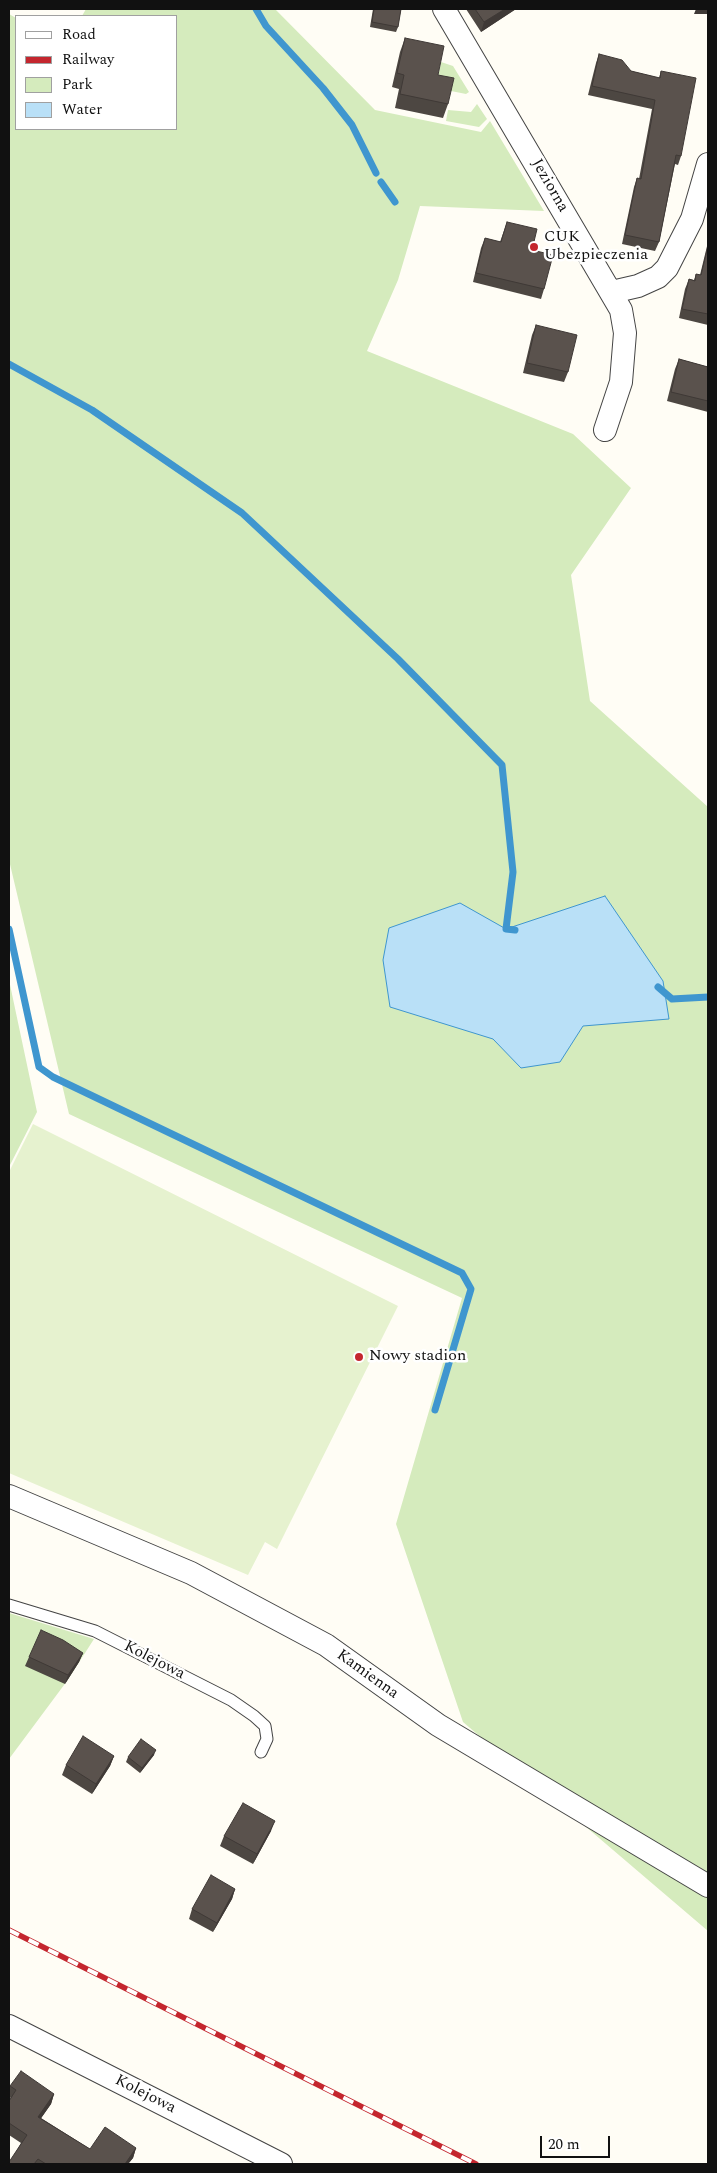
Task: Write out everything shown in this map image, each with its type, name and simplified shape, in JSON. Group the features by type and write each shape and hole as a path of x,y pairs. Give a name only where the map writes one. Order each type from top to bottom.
{"street":[{"name":"Jeziorna","path":"444,9 621,310 625,333 621,382 605,430"},
{"path":"612,292 638,286 658,277 667,268 692,219 708,164"},
{"name":"Kamienna","path":"9,1496 191,1573 326,1645 438,1725 708,1886"},
{"name":"Kolejowa","path":"9,2026 281,2164"}],"lane":[{"name":"Kolejowa","path":"9,1605 95,1631 230,1700 265,1726 267,1739 261,1752"}],"green space":[{"path":"86,9 275,9 375,110 481,132 490,121 544,211 420,206 398,280 367,351 573,434 631,488 571,575 590,701 708,807 708,1931 463,1722 396,1524 462,1298 69,1114 9,860 9,14 15,17 15,130 178,130 178,15 83,15"},
{"path":"441,62 453,66 469,92 466,94 436,88"},
{"path":"477,104 487,119 479,127 446,121 448,110 471,112"},
{"path":"9,980 37,1112 9,1167"},
{"path":"33,1124 398,1306 277,1549 265,1542 248,1575 9,1473 9,1172"},
{"path":"9,1613 94,1639 67,1681 9,1759"}],"water":[{"path":"605,896 663,981 669,1019 583,1026 560,1062 521,1068 493,1039 390,1007 383,960 389,928 460,903 506,929"}],"building":[{"path":"374,9 401,9 398,27 372,22"},
{"path":"475,9 505,9 484,22"},
{"path":"405,38 444,46 438,75 454,78 448,104 400,94 404,75 397,73"},
{"path":"599,54 622,60 631,71 660,78 661,71 696,78 681,156 676,155 659,242 625,235 637,178 641,179 655,100 592,86"},
{"path":"507,222 537,229 532,250 553,255 544,289 476,273 485,238 501,242"},
{"path":"708,246 708,314 682,309 689,279 695,281 696,274 701,275"},
{"path":"536,325 577,335 568,372 527,363"},
{"path":"679,359 708,367 708,401 671,392"},
{"path":"41,1630 63,1640 83,1653 68,1675 29,1657"},
{"path":"83,1736 114,1756 96,1784 66,1765"},
{"path":"141,1739 156,1750 142,1768 128,1757"},
{"path":"243,1803 275,1821 257,1854 224,1836"},
{"path":"211,1875 235,1889 217,1923 192,1909"},
{"path":"21,2071 54,2094 38,2117 90,2149 105,2127 136,2148 125,2164 46,2164 38,2159 34,2164 9,2164 27,2135 9,2123 9,2101 16,2090 10,2086"}],"waterway":[{"path":"256,9 266,26 323,88 352,125 376,173"},
{"path":"381,182 395,202"},
{"path":"9,364 92,410 242,513 398,659 502,765 513,872 506,929 515,930"},
{"path":"9,929 39,1067 53,1077 462,1273 471,1289 435,1410"},
{"path":"658,987 672,999 708,997"}],"railway":[{"path":"9,1930 476,2164"}],"place":[{"name":"CUK Ubezpieczenia","path":"534,247"},
{"name":"Nowy stadion","path":"359,1357"}]}
